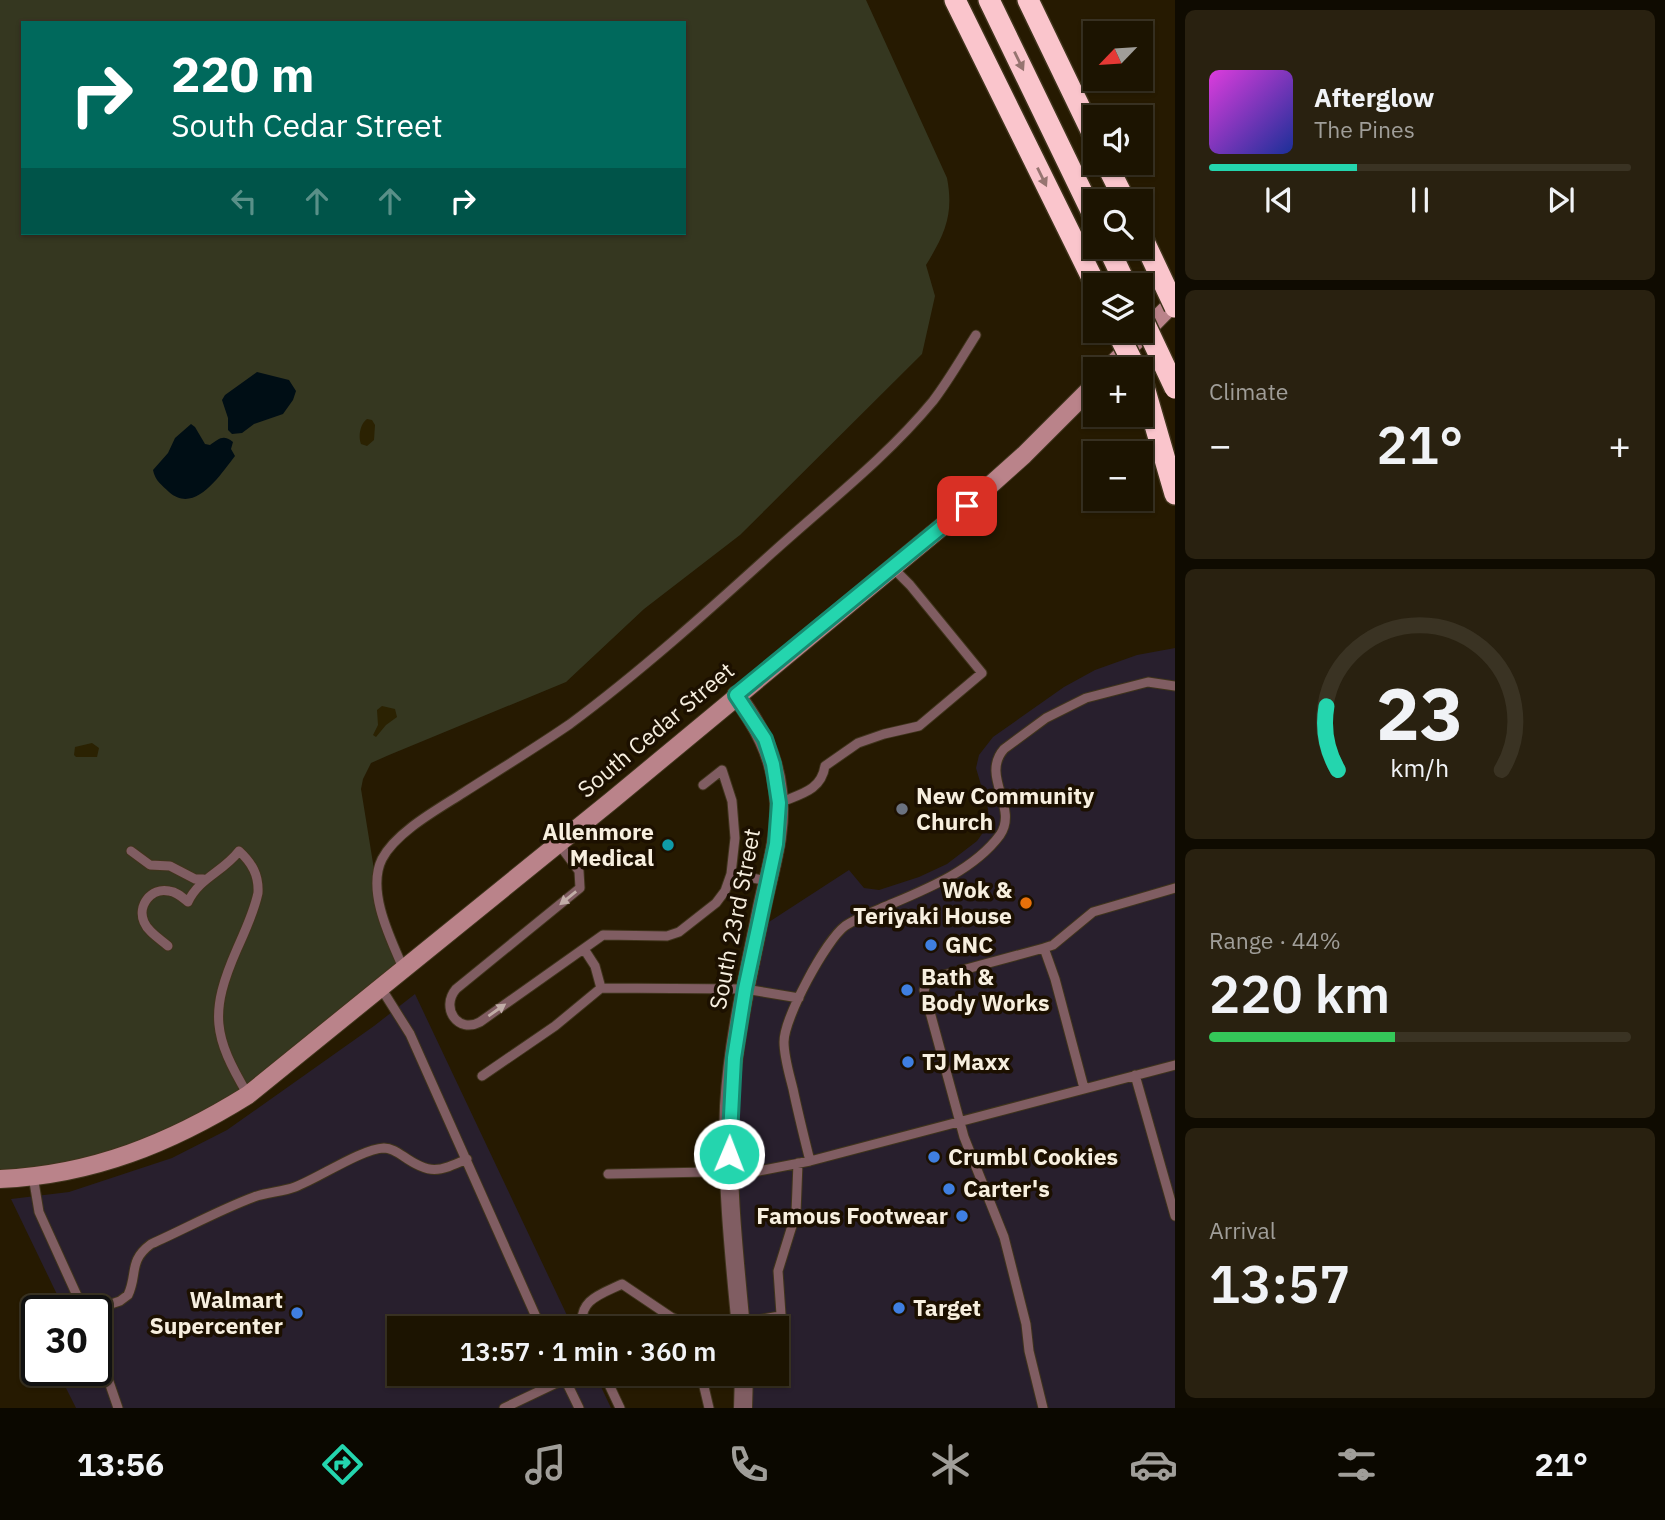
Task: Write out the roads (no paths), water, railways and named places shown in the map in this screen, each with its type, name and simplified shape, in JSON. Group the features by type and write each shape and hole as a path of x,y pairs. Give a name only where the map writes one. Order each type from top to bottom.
{"highway":[{"path":"955,0 1090,273"},
{"path":"989,0 1083,194"},
{"path":"1028,0 1083,114"},
{"path":"1152,259 1175,307"},
{"path":"1153,333 1175,388"},
{"path":"1153,410 1165,438 1175,494"}],"main road":[{"path":"1153,316 1175,301"},
{"path":"1118,357 1129,343"},
{"name":"South Cedar Street","path":"0,1179 66,1171 146,1150 190,1130 248,1095 404,970 967,506 1024,455 1083,396"}],"street":[{"name":"South 23rd Street","path":"736,695 765,739 773,764 779,803 776,844 745,989 730,1105 732,1243 739,1316"},
{"path":"743,1408 744,1386"}],"lane":[{"path":"404,970 386,926 377,888 378,870 389,848 410,829 443,806 570,723 735,587 919,417 948,381 976,335"},
{"path":"779,803 817,785 824,776 825,766 858,743 919,726 982,673 892,567"},
{"path":"810,1161 784,1044 786,1026 826,947 845,926 926,890 981,853 1002,833 1006,812 995,771 999,755 1004,749 1046,718 1086,698 1148,682 1175,686"},
{"path":"558,843 579,871 582,882 580,888 458,988 449,1002 451,1014 459,1023 475,1025 603,935 660,937 674,934 716,903 725,891 731,874 735,838 734,812 730,789 722,770 703,786"},
{"path":"131,851 150,865 170,866 195,879 204,880"},
{"path":"168,946 147,927 143,905 152,894 165,890 178,894 188,902 204,880 228,864 239,851 252,864 258,879 256,904 222,985 219,1011 224,1050 248,1095"},
{"path":"731,874 768,881"},
{"path":"1043,1408 1029,1351 1026,1324 1004,1237 969,1151 924,990 933,978 1053,945 1093,912 1175,888"},
{"path":"1044,948 1055,979 1083,1088"},
{"path":"584,949 595,966 601,988"},
{"path":"381,988 410,1034 536,1316"},
{"path":"482,1076 555,1026 601,988 745,989 799,998"},
{"path":"608,1174 759,1171 810,1161 1175,1065"},
{"path":"1135,1075 1175,1216"},
{"path":"112,1304 128,1295 136,1261 143,1250 253,1197 294,1187 384,1148 395,1151 429,1171 440,1171 467,1159"},
{"path":"780,1316 778,1271 796,1213 798,1163"},
{"path":"33,1175 39,1212 77,1295"},
{"path":"582,1316 588,1301 622,1284 670,1316"},
{"path":"110,1386 118,1408"},
{"path":"504,1408 545,1386"},
{"path":"569,1386 579,1408"},
{"path":"610,1386 620,1408"},
{"path":"704,1386 709,1408"}],"place":[{"name":"New Community Church","path":"902,809"},
{"name":"Allenmore Medical","path":"668,845"},
{"name":"Wok & Teriyaki House","path":"1026,903"},
{"name":"GNC","path":"931,945"},
{"name":"Bath & Body Works","path":"907,990"},
{"name":"TJ Maxx","path":"908,1062"},
{"name":"Crumbl Cookies","path":"934,1157"},
{"name":"Carter's","path":"949,1189"},
{"name":"Famous Footwear","path":"962,1216"},
{"name":"Target","path":"899,1308"},
{"name":"Walmart Supercenter","path":"297,1313"}]}
